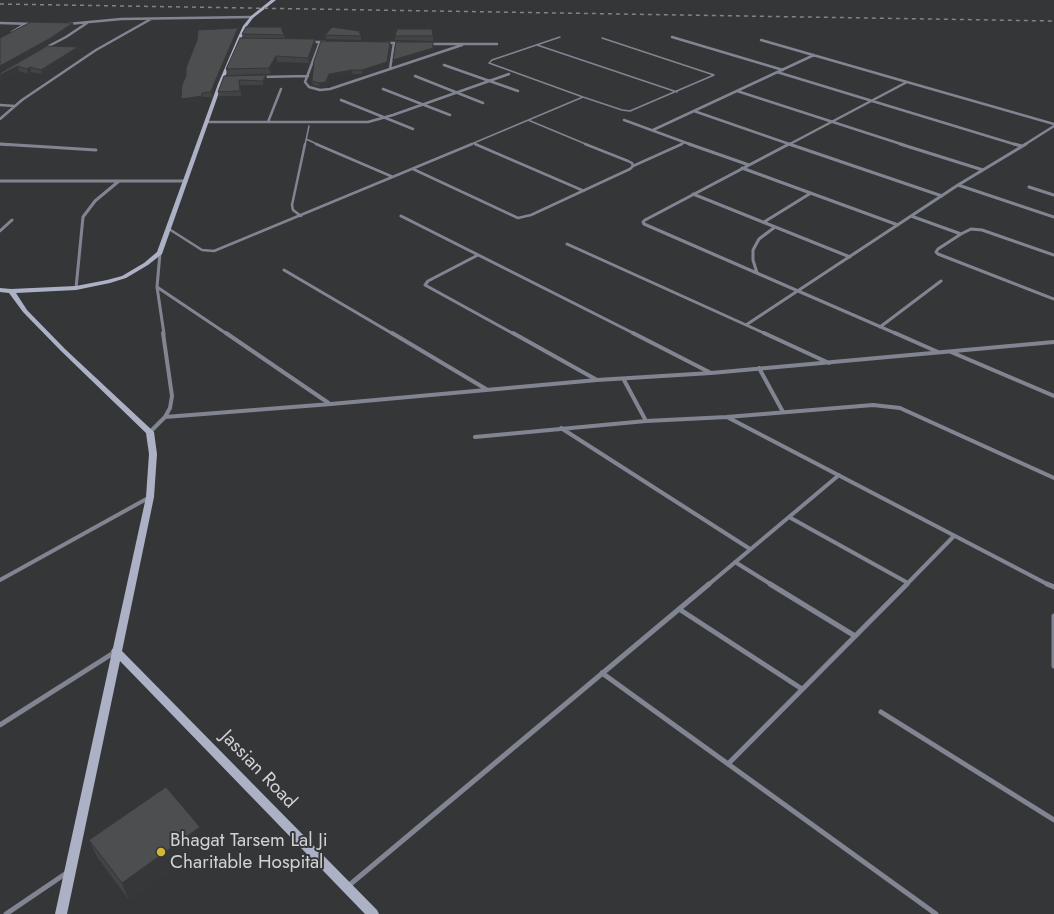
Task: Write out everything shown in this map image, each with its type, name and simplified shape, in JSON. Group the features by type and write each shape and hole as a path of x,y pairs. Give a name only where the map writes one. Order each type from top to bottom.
{"street":[{"path":"150,432 165,417 170,408 172,396 157,286 160,253 222,78 238,41 245,26 252,17 274,0"},
{"path":"65,24 121,19 252,17"},
{"path":"0,119 15,106 51,80 96,50 153,19"},
{"path":"0,23 33,24"},
{"path":"42,50 66,37 87,23"},
{"path":"6,36 25,24"},
{"path":"672,37 783,70"},
{"path":"761,40 1054,125"},
{"path":"238,41 245,41"},
{"path":"305,42 328,42"},
{"path":"320,42 306,84 309,87 320,90 325,90 465,44"},
{"path":"379,43 402,43"},
{"path":"390,69 394,43"},
{"path":"426,44 497,44"},
{"path":"653,130 814,55"},
{"path":"444,65 518,91"},
{"path":"777,72 1022,146"},
{"path":"206,122 368,122 423,105 509,74"},
{"path":"253,77 308,76"},
{"path":"415,76 483,103"},
{"path":"222,78 230,77"},
{"path":"907,82 742,168 643,222 644,224 938,352"},
{"path":"268,122 282,89"},
{"path":"383,89 450,115"},
{"path":"737,91 983,170"},
{"path":"341,100 412,129"},
{"path":"0,105 15,106"},
{"path":"694,111 942,196"},
{"path":"624,120 748,165"},
{"path":"746,325 958,185 1054,125"},
{"path":"0,144 96,150"},
{"path":"742,168 898,225"},
{"path":"0,181 186,181"},
{"path":"76,288 84,216 95,201 120,181"},
{"path":"958,185 1054,217"},
{"path":"1029,187 1054,195"},
{"path":"764,222 811,193"},
{"path":"693,194 850,257"},
{"path":"401,216 711,373"},
{"path":"911,216 961,234"},
{"path":"0,231 12,220"},
{"path":"757,273 753,260 754,250 759,239 775,227"},
{"path":"1054,255 982,230 971,229 938,249 936,252 1054,299"},
{"path":"567,244 829,363"},
{"path":"0,290 11,291 76,288 108,282 124,276 146,264 160,253"},
{"path":"478,255 428,281 425,285 597,380"},
{"path":"284,270 486,390"},
{"path":"880,327 941,281"},
{"path":"157,286 331,404"},
{"path":"11,291 25,311 63,350 150,432 153,454 150,497 61,914"},
{"path":"165,417 331,404 597,380 624,380 711,373 1054,342"},
{"path":"950,352 1054,396"},
{"path":"759,368 783,412"},
{"path":"624,380 646,421"},
{"path":"475,437 646,421 727,417 873,405 900,408 915,414 1054,478"},
{"path":"727,417 1054,588"},
{"path":"561,428 750,549"},
{"path":"347,887 839,475"},
{"path":"0,580 150,497"},
{"path":"789,517 908,583"},
{"path":"728,764 954,536"},
{"path":"735,562 855,636"},
{"path":"679,609 802,689"},
{"path":"1054,616 1054,666"},
{"path":"0,724 116,651"},
{"name":"Jassian Road","path":"116,651 373,914"},
{"path":"602,673 936,914"},
{"path":"881,712 1054,820"},
{"path":"6,914 70,870"}],"lane":[{"path":"560,37 492,60 489,63 583,97 622,110 630,111 714,75 602,38"},
{"path":"537,45 677,92"},
{"path":"169,229 202,250 214,252 583,97"},
{"path":"528,120 628,161 632,163 633,166"},
{"path":"301,216 294,210 292,204 309,126"},
{"path":"306,139 393,177"},
{"path":"413,169 518,218 531,215 685,142"},
{"path":"474,143 584,190"}],"building":[{"path":"31,22 73,23 49,39 0,66 0,38"},
{"path":"246,27 281,27 284,35 242,34"},
{"path":"332,27 359,31 361,36 325,35"},
{"path":"238,28 211,92 202,93 202,96 181,99 182,85 186,76 186,68 197,40 198,30"},
{"path":"397,29 432,29 433,36 395,36"},
{"path":"240,38 315,39 308,58 276,56 269,68 226,69"},
{"path":"321,41 390,42 387,62 362,70 352,70 329,74 326,82 319,83 312,81 314,61"},
{"path":"396,42 433,42 433,48 393,60"},
{"path":"47,46 78,47 41,70 30,67 27,69 18,66 0,75 0,73"},
{"path":"266,75 263,81 239,80 240,91 218,92 224,76"},
{"path":"166,787 200,827 122,883 89,840"}],"railway":[{"path":"0,4 1054,21"}],"place":[{"name":"Bhagat Tarsem Lal Ji Charitable Hospital","path":"161,852"}]}
